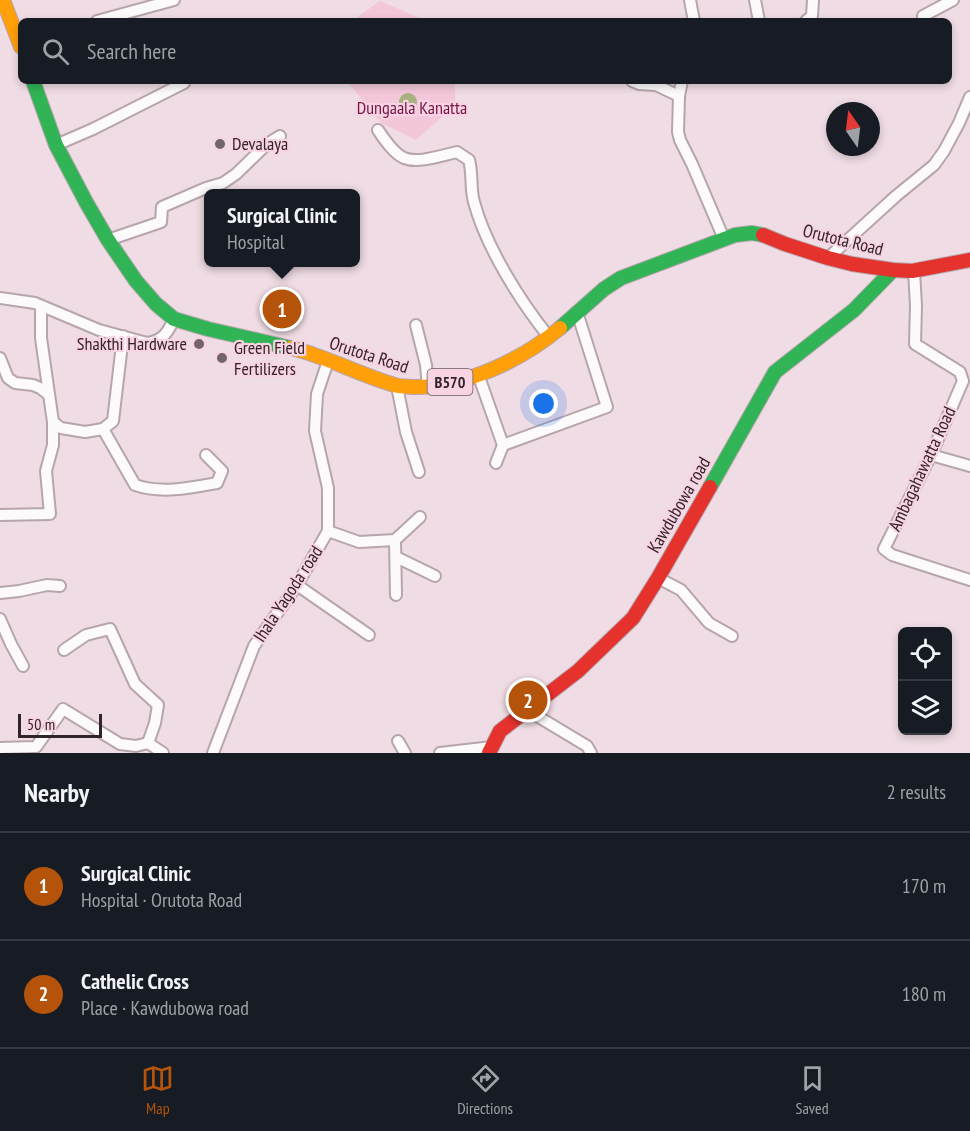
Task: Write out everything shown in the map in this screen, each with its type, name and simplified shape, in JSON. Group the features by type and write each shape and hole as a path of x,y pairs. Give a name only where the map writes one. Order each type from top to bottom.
{"main road":[{"path":"3,8 18,40"},
{"name":"Orutota Road","path":"34,84 56,145 108,240 136,281 156,304 174,319 296,349 401,387 428,387 460,380 504,364 549,338 604,288 621,278 735,235 752,233 768,236 828,258 893,270 927,270 970,260"},
{"name":"Kawdubowa road","path":"491,750 500,731 578,671 633,618 775,372 854,310 893,270"}],"street":[{"path":"108,18 174,0"},
{"path":"690,0 693,18"},
{"path":"755,0 758,18"},
{"path":"810,18 812,16 813,0"},
{"path":"924,16 953,0"},
{"path":"56,145 182,84"},
{"path":"639,84 656,85 679,96"},
{"path":"681,84 678,132 680,140 723,238"},
{"path":"828,258 934,165 959,123 970,97"},
{"path":"378,130 388,144 404,158 419,160 457,152 469,160 472,169 474,200 481,226 516,291 549,338"},
{"path":"108,240 161,222 162,207 223,183 236,174 267,144 280,136"},
{"name":"Ambagahawatta Road","path":"914,271 915,344 960,372 963,381 931,455 884,549 892,555 970,580"},
{"path":"0,297 35,303 99,330 141,342 153,342 164,337 174,319"},
{"path":"0,515 50,514 46,471 53,445 41,338 41,306"},
{"path":"502,445 607,407 577,312"},
{"path":"416,325 426,365 428,387"},
{"path":"52,422 61,428 85,432 103,429 113,421 123,336"},
{"path":"0,358 8,378 15,383 33,385 48,394"},
{"name":"Ihala Yagoda road","path":"213,753 254,646 297,585 328,531 328,488 315,431 317,394 328,361"},
{"path":"477,374 502,445 496,463"},
{"path":"397,386 406,432 419,472"},
{"path":"103,429 135,485 146,489 182,489 217,483 222,471 206,455"},
{"path":"931,455 970,466"},
{"path":"328,531 359,542 395,540 420,517"},
{"path":"395,540 396,595"},
{"path":"396,557 435,576"},
{"path":"658,578 681,590 709,623 732,636"},
{"path":"0,593 47,585 60,586"},
{"path":"297,585 369,635"},
{"path":"0,619 23,666"},
{"path":"64,650 86,635 110,629 135,684 158,705 148,743"},
{"path":"0,748 36,747 63,709 120,744 136,746 148,743 163,753"},
{"path":"527,710 587,746 591,753"},
{"path":"398,741 405,753"},
{"path":"440,753 491,750"}],"green space":[{"path":"380,1 420,18 356,18"},
{"name":"Dungaala Kanatta","path":"349,84 455,84 455,105 416,140 381,123"}],"shaded area":[{"path":"404,93 412,93 417,98 415,109 404,111 399,106 399,98"}],"traffic: fast":[{"path":"34,84 56,145 86,202 136,281 156,304 174,319 291,348"},
{"path":"560,328 604,289 621,278 735,235 752,233 763,235"},
{"path":"710,487 775,372 854,310 893,270"}],"traffic: slow":[{"path":"3,0 18,39"},
{"path":"291,348 397,386 432,386 452,383 491,370 528,351 560,328"}],"traffic: jam":[{"path":"763,235 828,258 893,270 912,271 970,260"},
{"path":"489,753 500,731 578,671 633,618 710,487"}],"place":[{"name":"Devalaya","path":"220,144"},
{"name":"Surgical Clinic","path":"282,309"},
{"name":"Shakthi Hardware","path":"199,344"},
{"name":"Green Field Fertilizers","path":"222,358"},
{"name":"Cathelic Cross","path":"528,700"}]}
